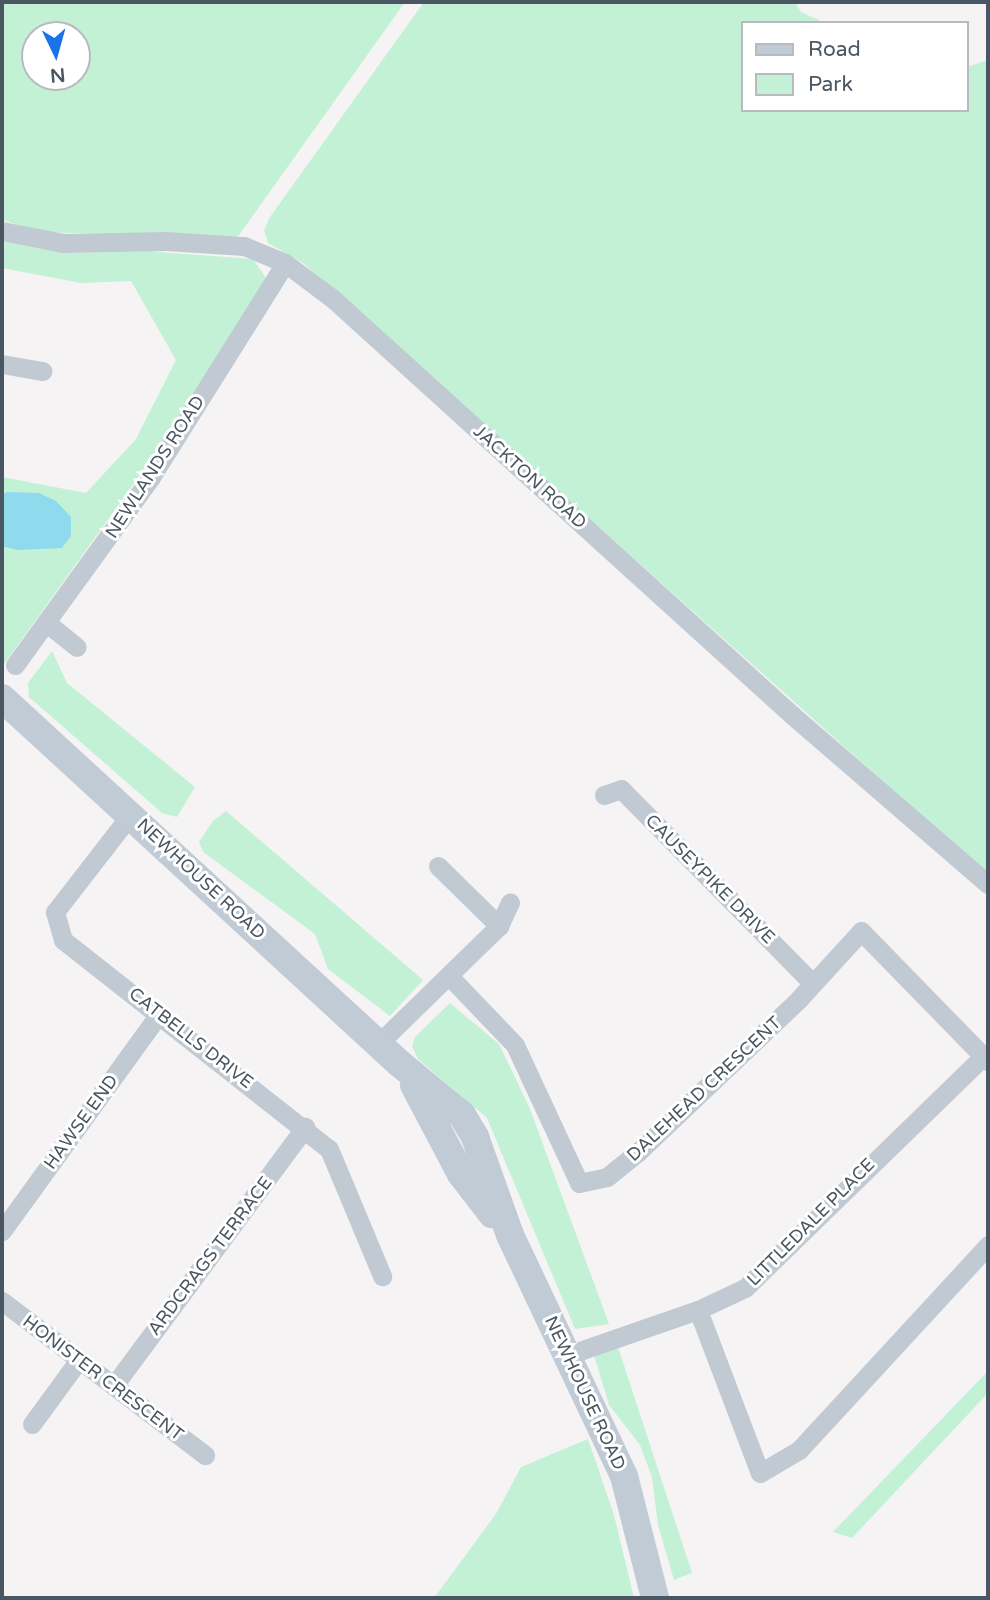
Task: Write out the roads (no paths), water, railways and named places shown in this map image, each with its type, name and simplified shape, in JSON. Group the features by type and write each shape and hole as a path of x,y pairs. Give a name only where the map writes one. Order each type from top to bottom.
{"street":[{"name":"JACKTON ROAD","path":"2,231 63,243 244,246 285,263 332,298 792,715 988,884"},
{"name":"NEWLANDS ROAD","path":"15,665 151,478 285,263"},
{"path":"2,364 42,371"},
{"path":"47,623 77,647"},
{"name":"NEWHOUSE ROAD","path":"2,698 378,1044 469,1124 510,1235 624,1476 654,1598"},
{"name":"CAUSEYPIKE DRIVE","path":"604,795 621,789 811,982"},
{"name":"CATBELLS DRIVE","path":"131,814 55,912 63,940 305,1127 329,1149 382,1276"},
{"path":"439,866 499,926"},
{"path":"378,1044 451,978 499,926 510,902"},
{"name":"DALEHEAD CRESCENT","path":"451,978 515,1045 579,1183 607,1177 638,1152 799,999 811,982 861,931 987,1058"},
{"name":"HAWSE END","path":"2,1231 159,1014"},
{"name":"LITTLEDALE PLACE","path":"568,1355 698,1310 745,1287 987,1058"},
{"name":"ARDCRAGS TERRACE","path":"114,1384 305,1127"},
{"path":"698,1310 760,1472 799,1450 988,1245"},
{"name":"HONISTER CRESCENT","path":"2,1301 205,1455"},
{"path":"32,1424 79,1361"}],"water":[{"path":"7,492 39,493 56,501 71,517 71,536 62,548 17,550 2,546 2,495"}]}
